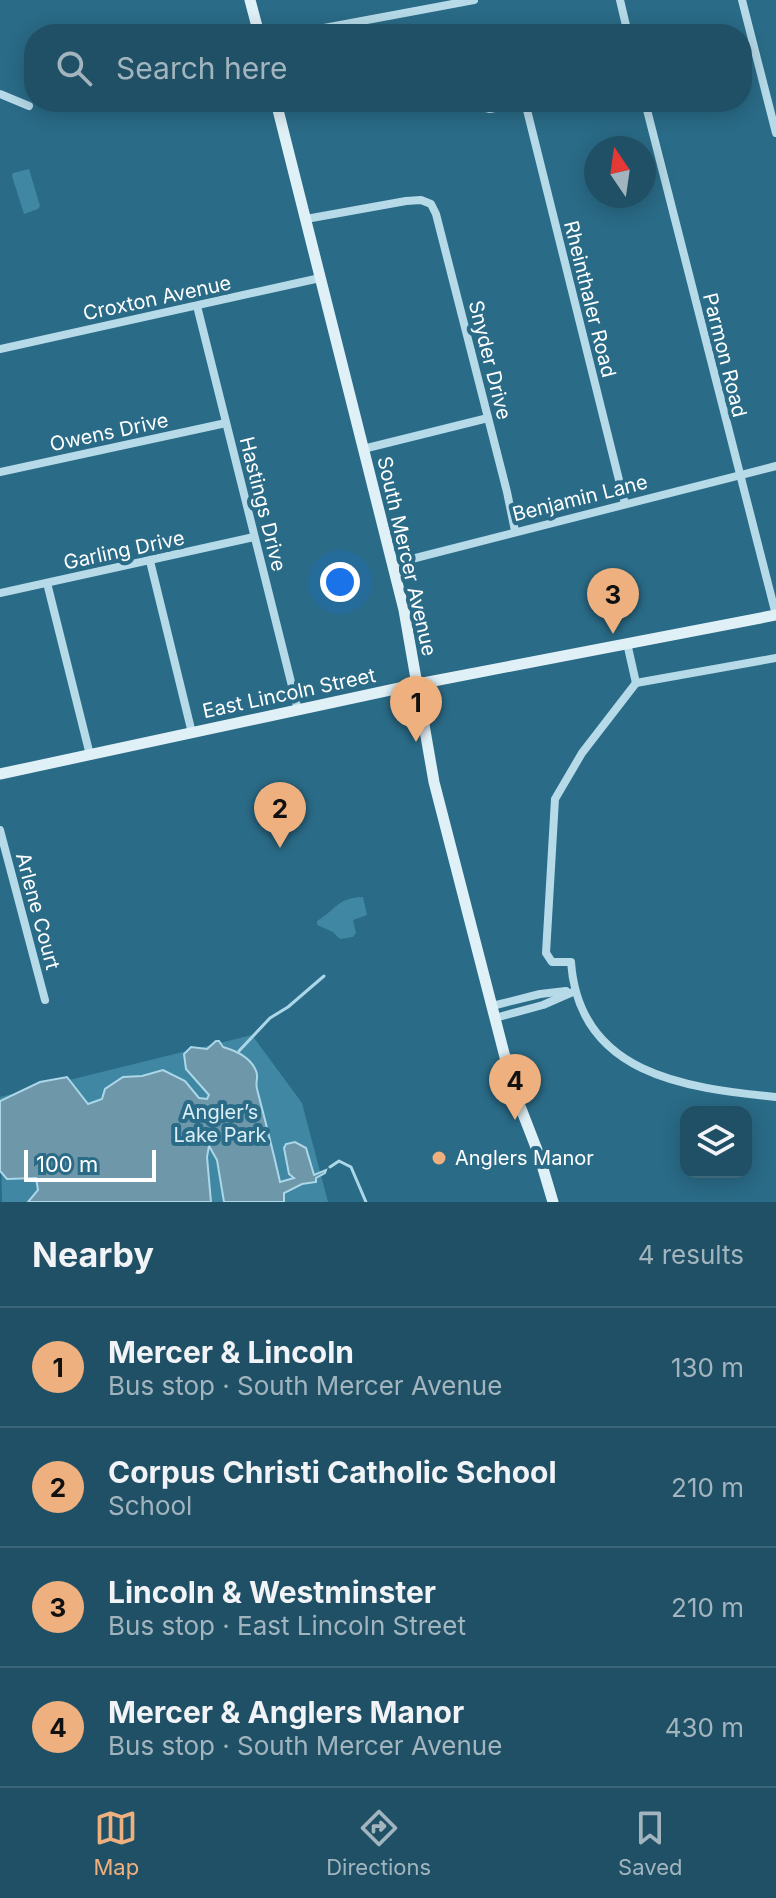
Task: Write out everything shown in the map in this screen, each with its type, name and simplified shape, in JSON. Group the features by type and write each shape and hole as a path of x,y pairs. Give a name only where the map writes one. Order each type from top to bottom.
{"main road":[{"path":"250,0 256,24"},
{"name":"South Mercer Avenue","path":"279,112 407,622 434,782 513,1088 553,1202"},
{"name":"East Lincoln Street","path":"0,774 418,684 776,615"}],"street":[{"path":"346,24 474,0"},
{"path":"620,0 626,24"},
{"path":"742,0 748,24"},
{"path":"752,39 776,133"},
{"path":"0,94 24,104"},
{"name":"Rheinthaler Road","path":"527,112 625,504"},
{"name":"Parmon Road","path":"647,112 776,615"},
{"name":"Snyder Drive","path":"306,219 406,201 426,201 436,214 515,531"},
{"name":"Croxton Avenue","path":"0,349 320,278"},
{"name":"Hastings Drive","path":"197,306 298,710"},
{"path":"363,449 488,418"},
{"name":"Owens Drive","path":"0,472 226,423"},
{"name":"Benjamin Lane","path":"392,564 776,466"},
{"name":"Garling Drive","path":"0,593 254,537"},
{"path":"150,561 192,733"},
{"path":"47,583 90,755"},
{"path":"627,643 636,683"},
{"path":"776,658 636,683 582,753 555,799 546,953 552,962 571,962 575,991 586,1022 629,1062 644,1070 692,1084 776,1097"},
{"name":"Arlene Court","path":"0,830 45,1000"},
{"path":"492,1006 540,994 575,991"},
{"path":"495,1018 543,1005 575,991"}],"green space":[{"path":"29,169 40,206 24,214 12,176"},
{"path":"363,897 367,915 353,920 356,933 353,937 340,939 317,925 317,921 342,902"},
{"name":"Angler’s Lake Park","path":"252,1035 302,1103 328,1202 2,1202 0,1097"}],"shaded area":[{"name":"Angler’s Lake Park","path":"216,1041 254,1066 280,1182 294,1178 289,1174 286,1144 295,1142 306,1148 314,1175 326,1170 316,1178 316,1182 302,1184 284,1193 284,1202 224,1202 217,1160 209,1146 211,1202 28,1202 38,1190 36,1178 7,1179 0,1171 0,1101 40,1082 67,1077 88,1104 102,1099 105,1089 123,1077 163,1070 185,1081 199,1098 207,1099 209,1095 186,1069 184,1054 191,1047 207,1049"}],"waterway":[{"path":"239,1051 270,1018 324,976"},
{"path":"330,1167 339,1161 351,1167 366,1202"}],"place":[{"name":"Lincoln & Westminster","path":"613,634"},
{"name":"Mercer & Lincoln","path":"416,742"},
{"name":"Corpus Christi Catholic School","path":"280,848"},
{"name":"Mercer & Anglers Manor","path":"515,1120"},
{"name":"Anglers Manor","path":"439,1158"}]}
